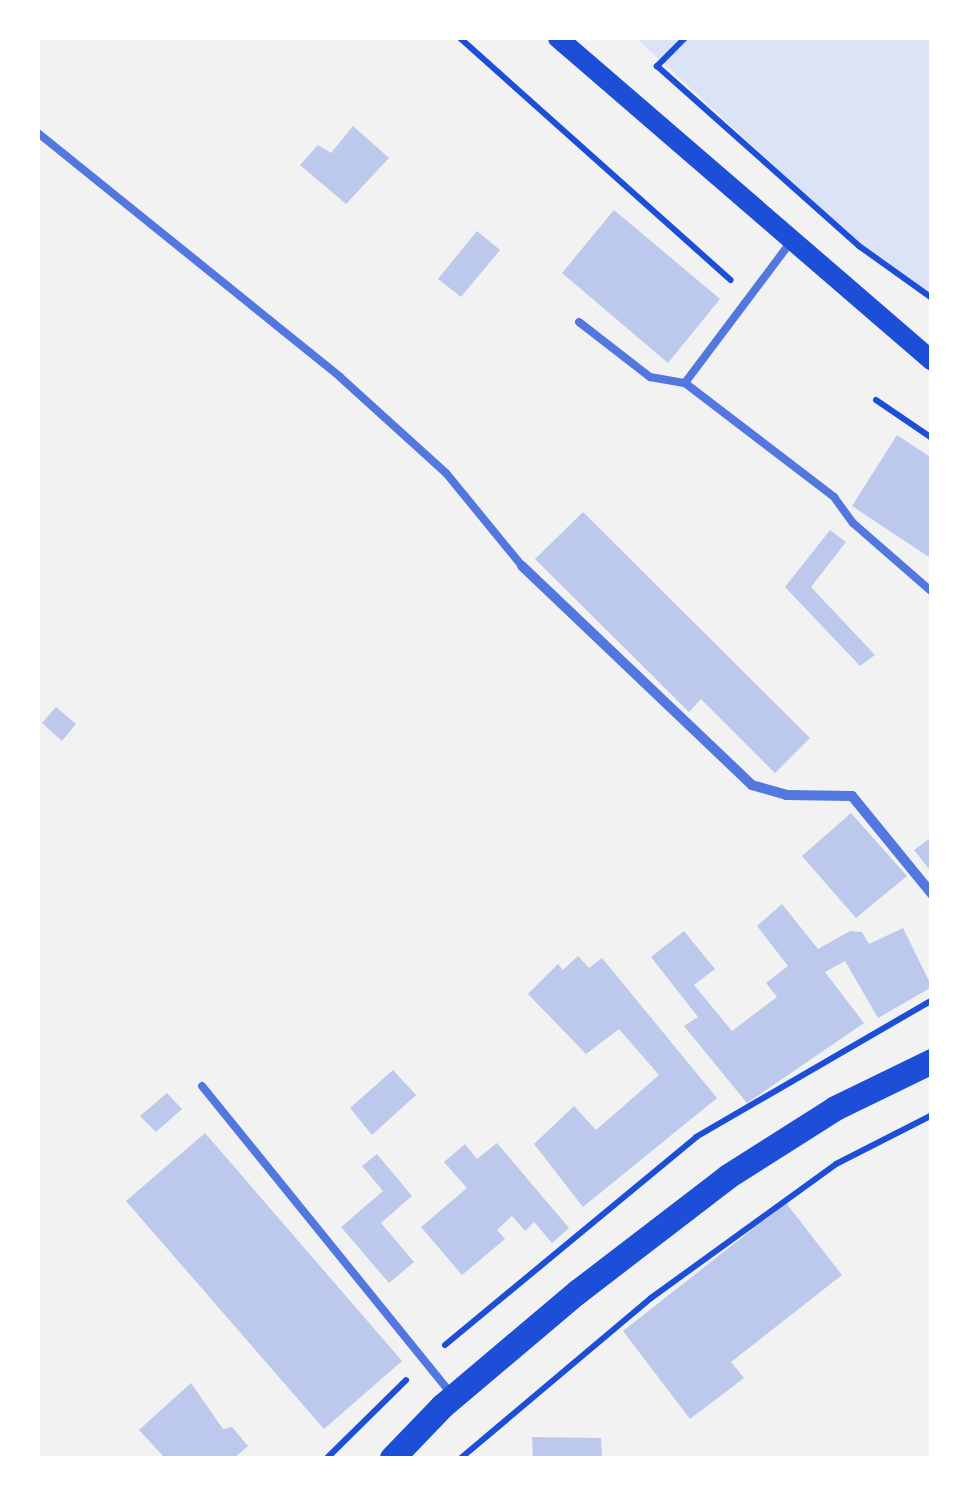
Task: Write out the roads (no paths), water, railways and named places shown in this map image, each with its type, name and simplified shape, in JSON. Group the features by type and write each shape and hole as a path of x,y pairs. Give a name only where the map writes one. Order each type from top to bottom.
{"main road":[{"path":"558,38 790,243 932,361"},
{"path":"392,1458 453,1397 728,1176 835,1108 932,1061"}],"street":[{"path":"522,566 752,785 786,795 852,796 932,894"}],"lane":[{"path":"38,133 340,377 446,472 522,566"},
{"path":"686,383 790,243"},
{"path":"579,322 650,376 686,383 834,497 852,523 932,592"},
{"path":"202,1086 453,1397"}]}
